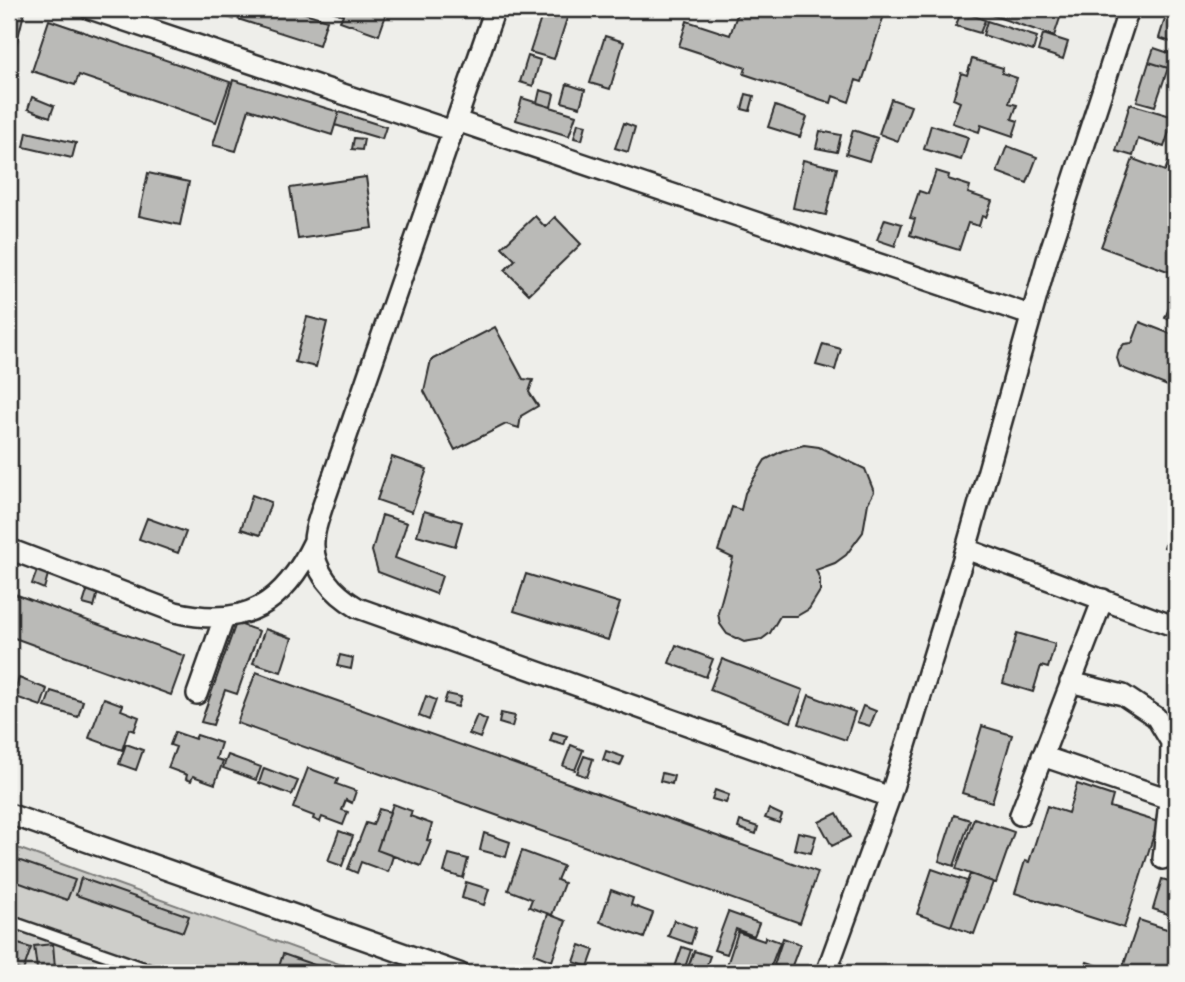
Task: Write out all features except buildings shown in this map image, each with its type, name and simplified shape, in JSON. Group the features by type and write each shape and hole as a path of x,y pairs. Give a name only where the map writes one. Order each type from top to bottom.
{"street":[{"path":"90,9 1030,315"},
{"path":"9,549 175,612 199,618 224,618 248,612 270,601 289,584 314,541 338,461 495,9"},
{"path":"826,973 890,797 966,549 1030,315 1129,9"},
{"path":"314,541 317,562 326,581 340,597 358,608 890,797"},
{"path":"966,549 1176,627"},
{"path":"1020,815 1103,599"},
{"path":"197,694 224,618"},
{"path":"1070,682 1123,695 1156,717 1171,742 1170,799 1163,859"},
{"path":"1042,756 1170,799"},
{"path":"9,814 460,973"}],"lane":[{"path":"9,921 158,973"}],"shaded area":[{"path":"9,845 364,973 9,973"}]}
